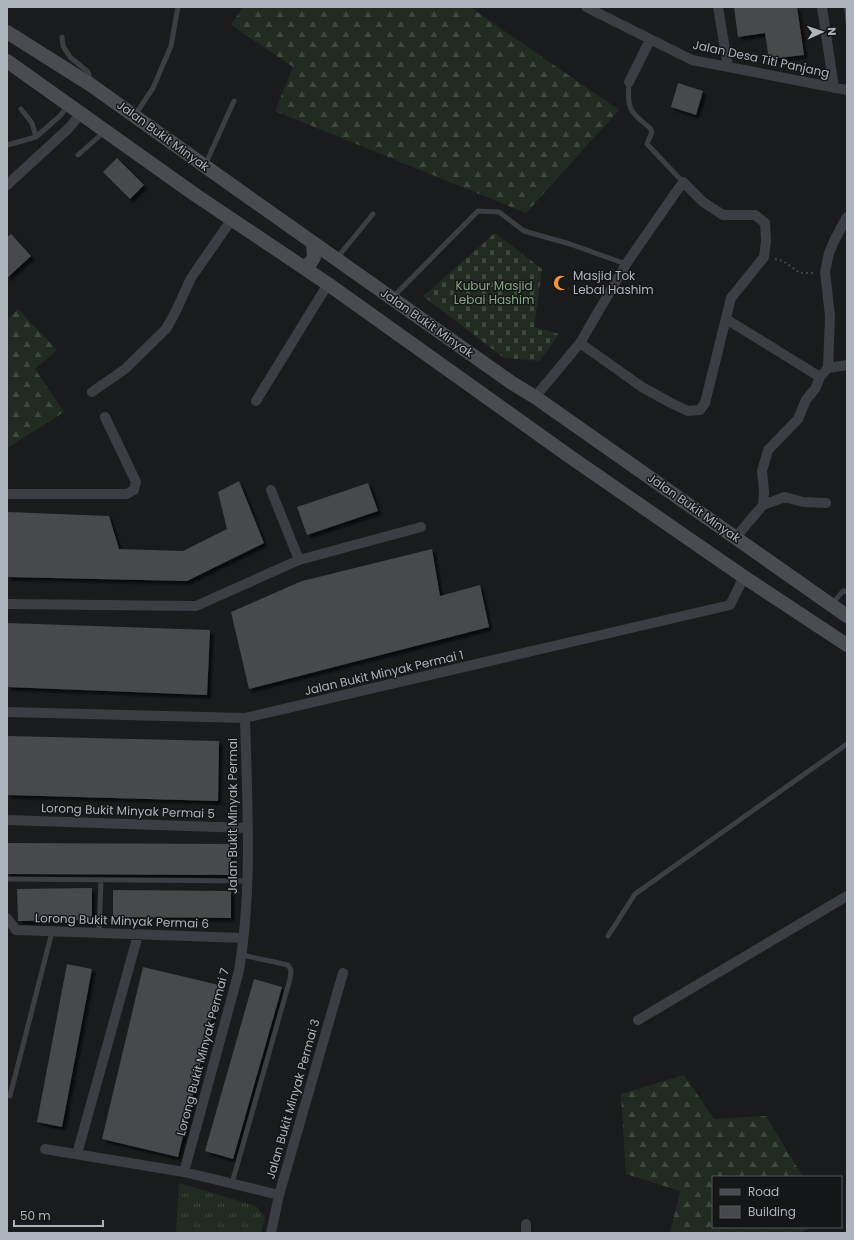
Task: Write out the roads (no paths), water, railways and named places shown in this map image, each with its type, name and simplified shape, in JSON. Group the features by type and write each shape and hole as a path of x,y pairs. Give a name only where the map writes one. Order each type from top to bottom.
{"main road":[{"name":"Jalan Bukit Minyak","path":"7,32 91,85 512,383 535,397 847,616"},
{"path":"7,61 194,194 328,284 551,443 744,577 847,645"},
{"path":"302,266 309,265 314,257 313,243"},
{"path":"328,284 327,274 332,265 339,261"}],"street":[{"name":"Jalan Desa Titi Panjang","path":"586,7 692,60 847,90"},
{"path":"718,7 728,67"},
{"path":"822,7 834,88"},
{"path":"629,82 650,40"},
{"path":"7,185 69,128 81,113"},
{"path":"535,397 580,343 626,264 683,182 703,202 723,215 755,215 765,223 766,241 764,257 731,298 705,403 700,410 688,411 642,387 580,343"},
{"path":"828,368 830,316 825,272 832,247 843,222 847,217"},
{"path":"92,392 125,369 166,329 191,278 232,219"},
{"path":"256,401 328,284"},
{"path":"726,319 820,377"},
{"path":"763,505 764,492 762,471 768,450 798,419 806,400 815,389 820,377 828,368 847,365"},
{"path":"7,494 127,494 134,490 136,482 105,417"},
{"path":"271,490 299,560"},
{"path":"736,537 763,505 785,497 804,502 826,502"},
{"path":"7,604 196,606 299,560 421,527"},
{"name":"Jalan Bukit Minyak Permai 1","path":"7,712 245,718 730,605 744,577"},
{"name":"Jalan Bukit Minyak Permai","path":"243,938 248,881 245,718"},
{"name":"Lorong Bukit Minyak Permai 5","path":"7,820 248,828"},
{"path":"638,1020 847,896"},
{"name":"Lorong Bukit Minyak Permai 6","path":"7,918 16,930 243,938"},
{"path":"77,1154 138,935"},
{"name":"Lorong Bukit Minyak Permai 7","path":"184,1172 237,978 242,955 243,938"},
{"name":"Jalan Bukit Minyak Permai 3","path":"271,1233 279,1195 343,973"},
{"path":"45,1149 184,1172 279,1195"}],"lane":[{"path":"135,116 153,88 171,46 178,7"},
{"path":"62,37 64,46 70,57 88,72 91,85"},
{"path":"629,82 628,98 630,108 650,128 652,132 647,144 683,182"},
{"path":"205,166 234,101"},
{"path":"7,145 36,137 61,115 68,104"},
{"path":"21,109 32,123 36,137"},
{"path":"78,155 106,130"},
{"path":"392,298 478,212 499,212 524,231 570,244 626,264"},
{"path":"339,261 373,214"},
{"path":"831,605 843,591 847,592"},
{"path":"608,936 635,894 847,744"},
{"path":"7,879 248,881"},
{"path":"99,933 101,880"},
{"path":"10,1096 52,932"},
{"path":"232,1183 288,986 291,970 288,965 242,955"}],"place":[{"name":"Masjid Tok Lebai Hashim","path":"561,283"}],"park label":[{"name":"Kubur Masjid Lebai Hashim","path":"494,293"}]}
